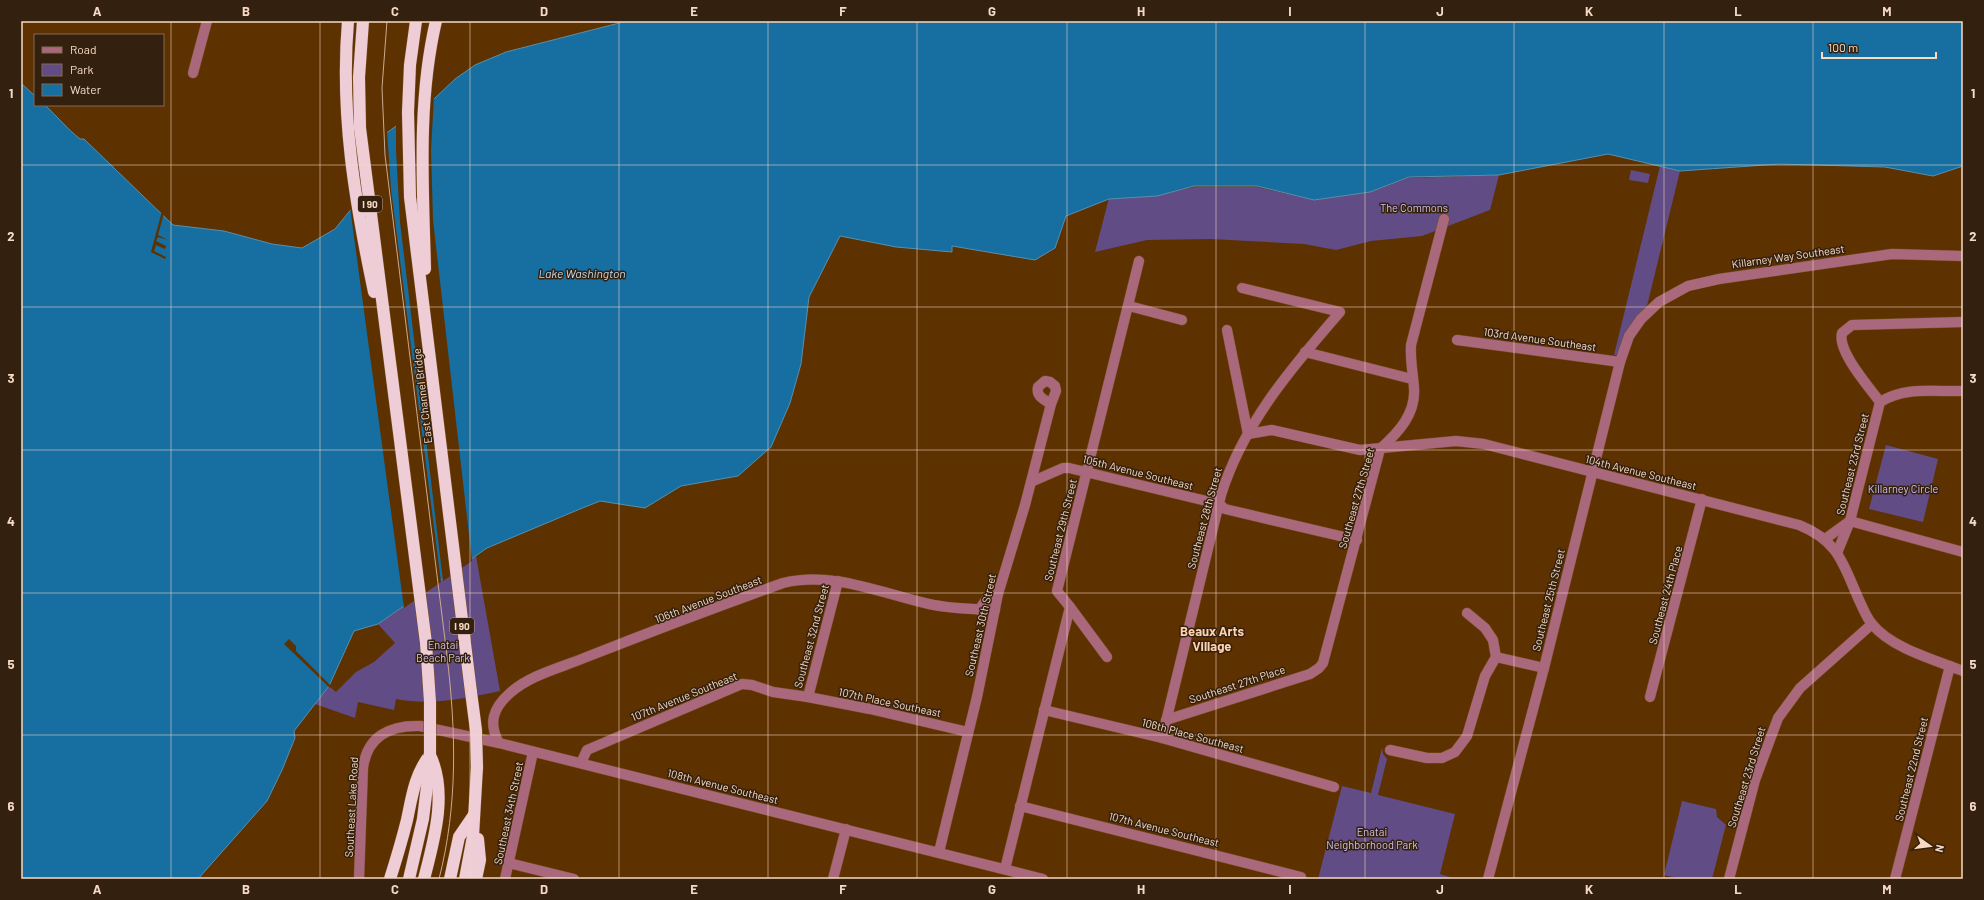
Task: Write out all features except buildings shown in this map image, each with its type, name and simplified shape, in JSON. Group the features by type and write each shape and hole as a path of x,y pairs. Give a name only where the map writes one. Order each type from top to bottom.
{"highway":[{"path":"348,21 345,102 351,169 363,239 394,386"},
{"name":"I 90","path":"363,21 359,71 360,128 426,642 430,702 429,763 423,819 408,879"},
{"name":"East Channel Bridge","path":"416,21 408,86 408,158 412,222 427,328 454,560 476,730 477,767 475,814"},
{"path":"427,328 423,131 428,71 436,21"},
{"path":"390,879 416,779 429,763"},
{"path":"424,879 432,844 439,791 429,763"},
{"path":"450,879 459,837 475,814"},
{"path":"475,814 480,860 476,879"},
{"name":"I 90","path":"465,879 470,858 475,814"}],"street":[{"path":"193,72 207,21"},
{"name":"Southeast 27th Street","path":"1315,672 1323,663 1380,449 1399,431 1412,408 1414,398 1410,355 1414,332 1444,219"},
{"name":"Killarney Way Southeast","path":"1633,329 1659,302 1672,293 1699,283 1892,254 1963,256"},
{"name":"Southeast 29th Street","path":"1070,607 1057,591 1139,261"},
{"name":"Southeast 28th Street","path":"1162,738 1219,504 1231,464 1262,411 1306,352 1340,312 1242,288"},
{"path":"1129,306 1182,320"},
{"path":"1963,322 1852,325 1842,333 1841,343 1846,354 1880,402 1890,396 1914,390 1963,391"},
{"name":"Southeast 25th Street","path":"1488,879 1544,668 1620,362 1633,329"},
{"path":"1228,330 1248,434"},
{"name":"103rd Avenue Southeast","path":"1457,340 1620,362"},
{"path":"1306,352 1412,378"},
{"name":"Southeast 23rd Street","path":"1837,553 1850,521 1880,402"},
{"name":"Southeast 30th Street","path":"939,852 968,732 998,594 1031,482 1051,404"},
{"name":"104th Avenue Southeast","path":"1248,434 1272,430 1355,449 1380,449 1451,442 1471,442 1498,447 1799,524 1825,539 1837,553 1865,614 1872,624 1891,641 1963,671"},
{"name":"105th Avenue Southeast","path":"1031,482 1063,468 1087,470 1219,504 1225,509 1357,540"},
{"name":"Southeast 24th Place","path":"1650,697 1702,499"},
{"path":"1825,539 1850,521 1963,552"},
{"name":"106th Avenue Southeast","path":"499,743 492,731 492,720 496,709 511,692 528,681 619,644 783,583 815,578 838,581 951,609 995,610"},
{"name":"Southeast 32nd Street","path":"808,697 838,581"},
{"path":"979,610 986,600 998,594"},
{"path":"1070,607 1107,657"},
{"path":"1005,869 1070,607"},
{"path":"1390,750 1435,759 1450,756 1468,736 1485,676 1496,657 1492,640 1485,628 1467,613"},
{"name":"Southeast 23rd Street","path":"1729,879 1756,780 1778,718 1800,688 1872,624"},
{"path":"1496,657 1544,668"},
{"name":"Southeast 22nd Street","path":"1895,879 1950,666"},
{"name":"Southeast 27th Place","path":"1166,720 1315,672"},
{"name":"107th Avenue Southeast","path":"581,763 587,750 742,684 752,685 773,692 808,697"},
{"name":"107th Place Southeast","path":"808,697 968,732"},
{"name":"106th Place Southeast","path":"1044,710 1162,738 1334,787"},
{"name":"108th Avenue Southeast","path":"396,727 420,726 499,743 1043,879"},
{"name":"Southeast Lake Road","path":"359,879 364,758 370,745 377,738 396,727"},
{"name":"Southeast 34th Street","path":"506,879 533,752"},
{"name":"107th Avenue Southeast","path":"1020,806 1301,877"},
{"path":"833,879 846,829"},
{"path":"509,863 574,879"}],"green space":[{"path":"1660,166 1680,171 1645,314 1619,355 1614,355"},
{"path":"1631,170 1650,174 1648,183 1629,180"},
{"name":"The Commons","path":"1499,175 1490,210 1422,236 1371,241 1336,250 1304,244 1211,239 1147,240 1095,252 1109,198 1157,195 1195,187 1257,187 1314,200 1370,192 1408,178"},
{"name":"Killarney Circle","path":"1886,445 1938,459 1923,522 1869,509"},
{"name":"Enatai Beach Park","path":"476,556 500,691 448,700 422,702 396,699 394,710 358,702 355,718 315,704 329,686 336,692 356,672 374,662 395,643 378,624"},
{"name":"Enatai Neighborhood Park","path":"1382,748 1383,754 1387,759 1378,795 1455,814 1440,874 1456,879 1318,879 1342,786 1371,793"},
{"path":"1682,801 1716,809 1717,817 1726,825 1712,879 1681,879 1664,875"}],"water":[{"name":"Lake Washington","path":"627,21 1963,21 1963,166 1933,176 1885,167 1779,164 1680,171 1608,154 1499,175 1409,177 1370,192 1314,200 1257,186 1194,186 1157,196 1109,199 1066,216 1055,248 1035,260 952,246 952,252 896,247 840,236 809,297 801,364 790,403 771,447 738,476 681,486 645,508 600,501 580,509 487,548 378,624 354,631 329,686 294,731 295,738 267,801 198,879 21,879 21,83 34,95 34,106 46,106 75,135 80,139 84,139 173,225 224,231 272,244 302,248 335,229 371,185 385,134 434,99 455,79 475,65 506,52"}],"pier":[{"path":"434,96 431,150 433,220 472,561 443,581 400,222 396,150 396,124"},
{"path":"387,131 391,189 441,582 404,608 350,207 370,184 383,134"},
{"path":"162,211 164,213 158,235 168,240 158,237 156,241 166,246 165,249 156,245 154,251 166,257 165,259 151,252"},
{"path":"289,639 296,646 296,651 331,686 330,688 284,644"}],"tram line":[{"path":"387,21 382,88 385,155 447,656 452,712 454,768 450,823 439,879"}],"district":[{"name":"Beaux Arts Village","path":"1212,638"}]}
